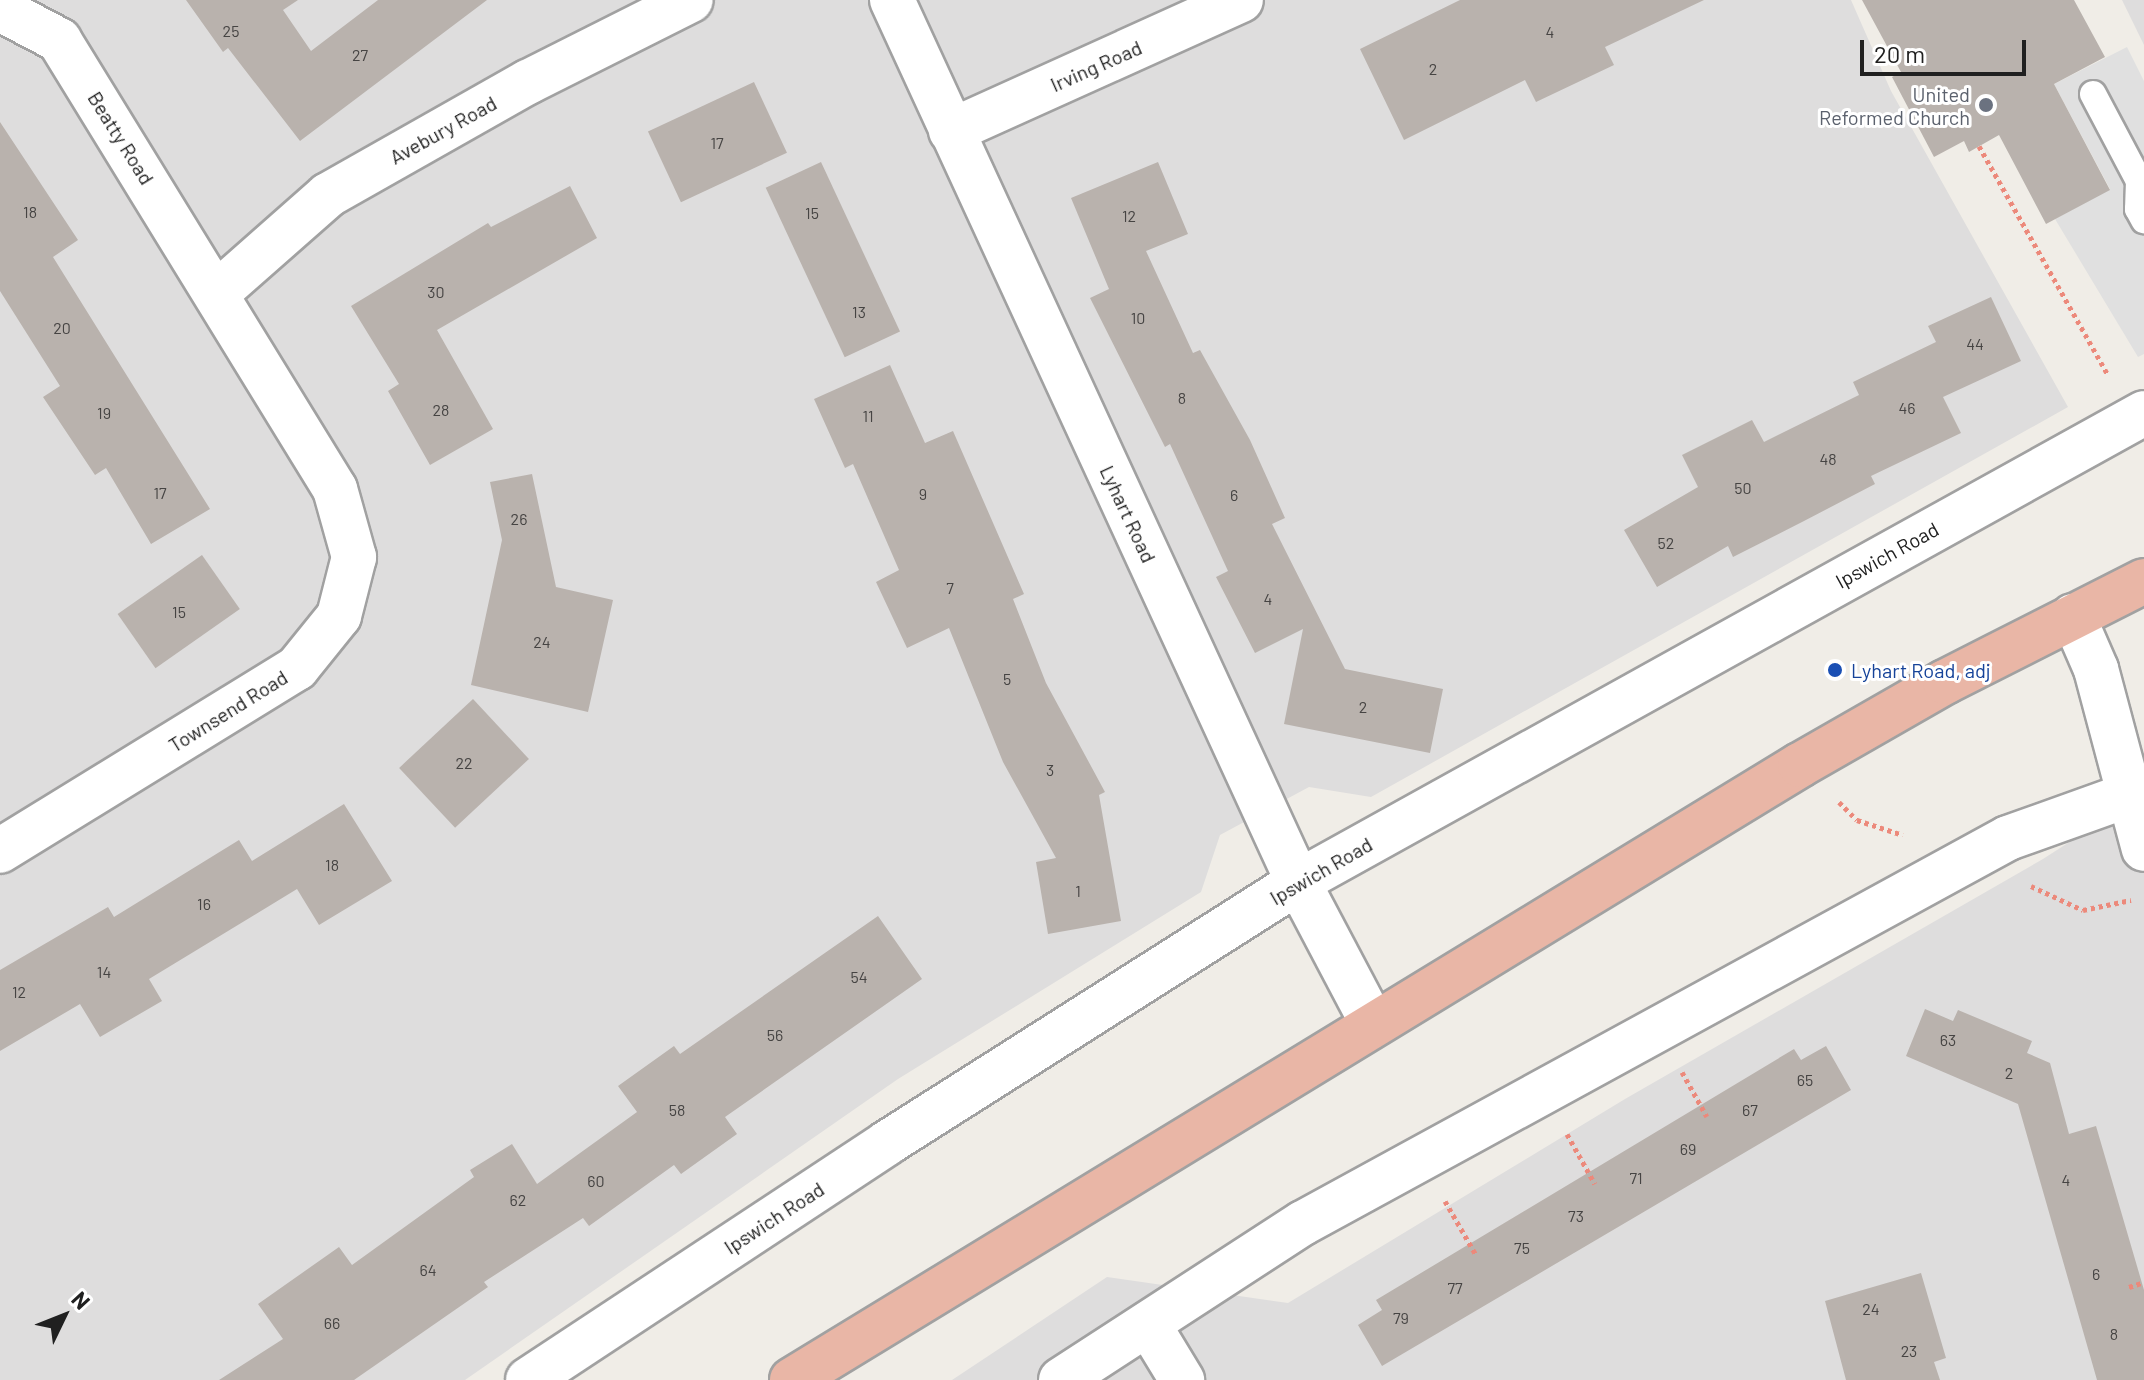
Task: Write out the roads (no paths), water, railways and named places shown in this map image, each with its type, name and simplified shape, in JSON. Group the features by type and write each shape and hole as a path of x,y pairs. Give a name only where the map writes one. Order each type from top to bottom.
{"highway":[{"path":"792,1380 1800,765 2073,616 2144,581"}],"street":[{"name":"Avebury Road","path":"217,293 328,195 528,82 691,0"},
{"name":"Lyhart Road","path":"892,0 1298,882 1373,1024"},
{"name":"Irving Road","path":"951,131 1241,0"},
{"name":"Beatty Road","path":"0,9 59,40 217,293"},
{"name":"Townsend Road","path":"0,851 297,668 339,616 354,557 335,489 217,293"},
{"name":"Ipswich Road","path":"528,1380 887,1143 1298,882 2144,413"},
{"path":"2073,616 2096,669 2144,849"},
{"path":"1061,1380 1303,1223 2008,838 2128,795"},
{"path":"1148,1324 1182,1380"}],"lane":[{"path":"2093,94 2139,181 2138,209 2144,220"}],"place":[{"name":"United Reformed Church","path":"1986,105"},
{"name":"Lyhart Road, adj","path":"1835,670"}]}
